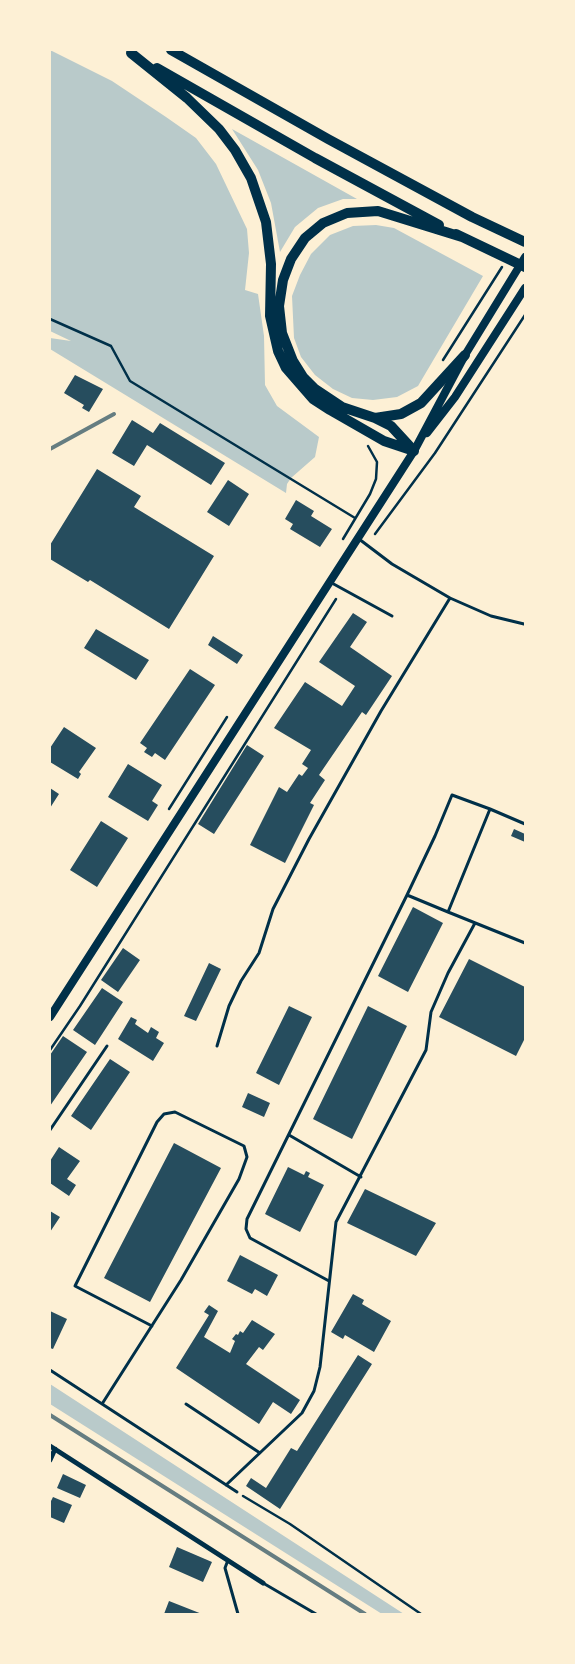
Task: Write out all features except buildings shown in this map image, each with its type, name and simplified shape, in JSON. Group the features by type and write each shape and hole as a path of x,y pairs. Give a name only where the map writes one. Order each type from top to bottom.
{"highway":[{"path":"171,50 336,144 472,217 525,242"},
{"path":"128,52 315,158 462,237 525,267"},
{"path":"128,52 210,119 235,150 251,178 266,222 271,264 270,316 278,351 286,368 313,399 384,441 414,451"},
{"path":"414,451 396,431 375,418 354,412 328,399 304,377 293,361 282,333 279,306 283,280 291,258 305,238 323,223 347,213 363,210 392,214 462,237"},
{"path":"375,418 401,414 421,403 464,355"}],"street":[{"path":"414,451 464,355 525,257"},
{"path":"50,1017 414,451 455,397 525,288"},
{"path":"50,1460 52,1448 264,1583"}],"lane":[{"path":"358,538 392,564 450,598 491,616 524,624"},
{"path":"329,582 392,616"},
{"path":"216,1046 237,989 259,953 273,909 309,839 381,712 450,598"},
{"path":"328,1282 250,1238 246,1230 247,1219 407,896 436,836 452,795 525,824"},
{"path":"448,912 490,809"},
{"path":"407,896 525,943"},
{"path":"226,1485 302,1413 314,1391 320,1367 336,1222 426,1050 431,1012 448,972 475,923"},
{"path":"50,1130 107,1046"},
{"path":"102,1404 152,1326 181,1280 239,1179 247,1157 244,1146 175,1112 164,1114 157,1122 75,1286 152,1326"},
{"path":"289,1135 361,1176"},
{"path":"50,1370 237,1492"},
{"path":"186,1404 260,1453"},
{"path":"228,1560 226,1568 238,1614"},
{"path":"264,1583 316,1614"}],"path":[{"path":"443,361 477,307"},
{"path":"375,534 435,453 525,315"},
{"path":"50,319 111,346 130,381 355,518"},
{"path":"347,532 376,479 377,462 372,451 364,442"},
{"path":"50,1050 80,1006 336,599"},
{"path":"237,1492 290,1524 421,1614"}],"shaded area":[{"path":"50,50 112,81 166,117 196,138 216,164 247,229 249,253 245,290 258,294 264,336 265,385 277,406 319,437 315,457 291,478 287,484 286,493 50,349 50,338 71,341 50,331"},
{"path":"232,129 357,199 343,199 318,208 295,227 280,252 271,203 258,170"},
{"path":"376,225 394,228 483,276 418,386 397,397 373,400 352,398 333,389 315,375 301,357 294,338 292,296 311,254 330,235 353,226"},
{"path":"50,1384 404,1614 382,1614 50,1404"}],"railway":[{"path":"50,449 114,414"},
{"path":"50,1415 365,1614"}]}
